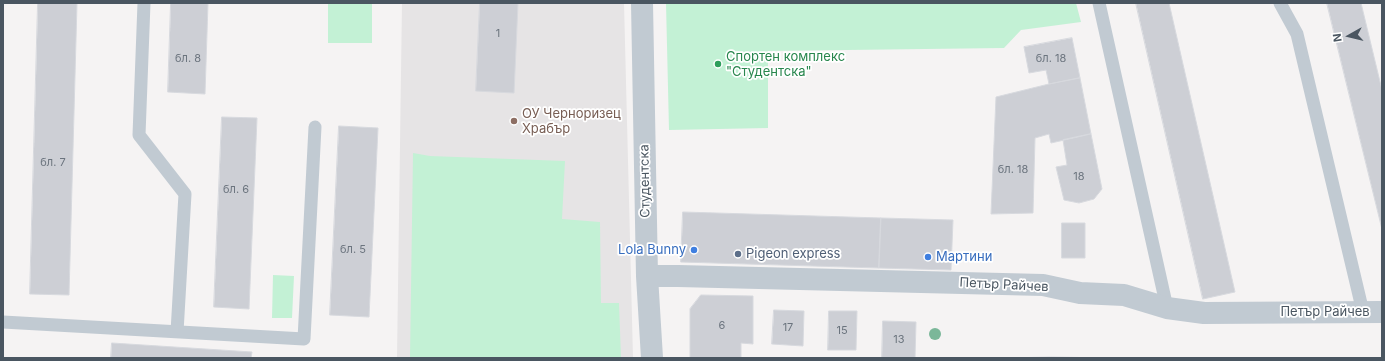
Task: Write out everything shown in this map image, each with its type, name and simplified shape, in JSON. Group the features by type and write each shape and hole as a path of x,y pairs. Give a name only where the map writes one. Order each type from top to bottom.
{"street":[{"name":"Студентска","path":"642,3 647,276 652,358"},
{"name":"Петър Райчев","path":"647,276 1042,285 1080,293 1124,295 1167,308 1204,313 1373,312"}],"lane":[{"path":"144,3 139,135 185,194 177,332"},
{"path":"1099,3 1167,308"},
{"path":"1280,3 1297,34 1373,312"},
{"path":"3,322 304,339 315,127"}],"shaded area":[{"name":"ОУ Черноризец Храбър","path":"402,3 624,3 633,358 397,358"}],"green space":[{"path":"328,3 372,3 372,43 328,43"},
{"name":"Спортен комплекс \"Студентска\"","path":"666,3 1076,3 1081,22 1021,30 1004,48 768,51 768,128 669,130"},
{"path":"413,153 430,156 565,161 562,219 600,222 601,303 619,303 621,358 410,358"},
{"path":"273,275 294,276 292,318 272,318"}],"building":[{"path":"38,3 77,3 69,295 30,294"},
{"path":"171,3 208,3 205,94 168,92"},
{"path":"480,3 518,3 514,93 476,91"},
{"path":"1136,3 1169,3 1235,292 1203,299"},
{"path":"1327,3 1361,3 1382,90 1382,229"},
{"path":"1072,38 1080,78 1049,84 1046,70 1029,73 1024,47"},
{"path":"1080,78 1091,134 1051,143 1049,134 1035,138 1033,213 991,214 996,97"},
{"path":"222,117 257,118 249,309 214,307"},
{"path":"339,126 378,128 369,317 330,315"},
{"path":"1091,134 1102,189 1094,199 1079,203 1064,200 1056,167 1067,165 1063,140"},
{"path":"683,212 881,218 879,268 681,262"},
{"path":"881,218 953,220 951,270 879,268"},
{"path":"1062,223 1085,223 1085,258 1062,258"},
{"path":"701,295 753,296 753,344 741,343 741,358 690,358 690,309"},
{"path":"774,310 804,311 803,346 772,344"},
{"path":"829,311 857,311 856,350 828,350"},
{"path":"883,321 916,322 915,358 882,358"},
{"path":"112,343 252,352 251,358 111,358"},
{"path":"1051,357 1110,358 1006,358"}],"place":[{"name":"Спортен комплекс \"Студентска\"","path":"718,64"},
{"name":"ОУ Черноризец Храбър","path":"514,121"},
{"name":"Lola Bunny","path":"694,250"},
{"name":"Pigeon express","path":"738,254"},
{"name":"Мартини","path":"928,257"}]}
